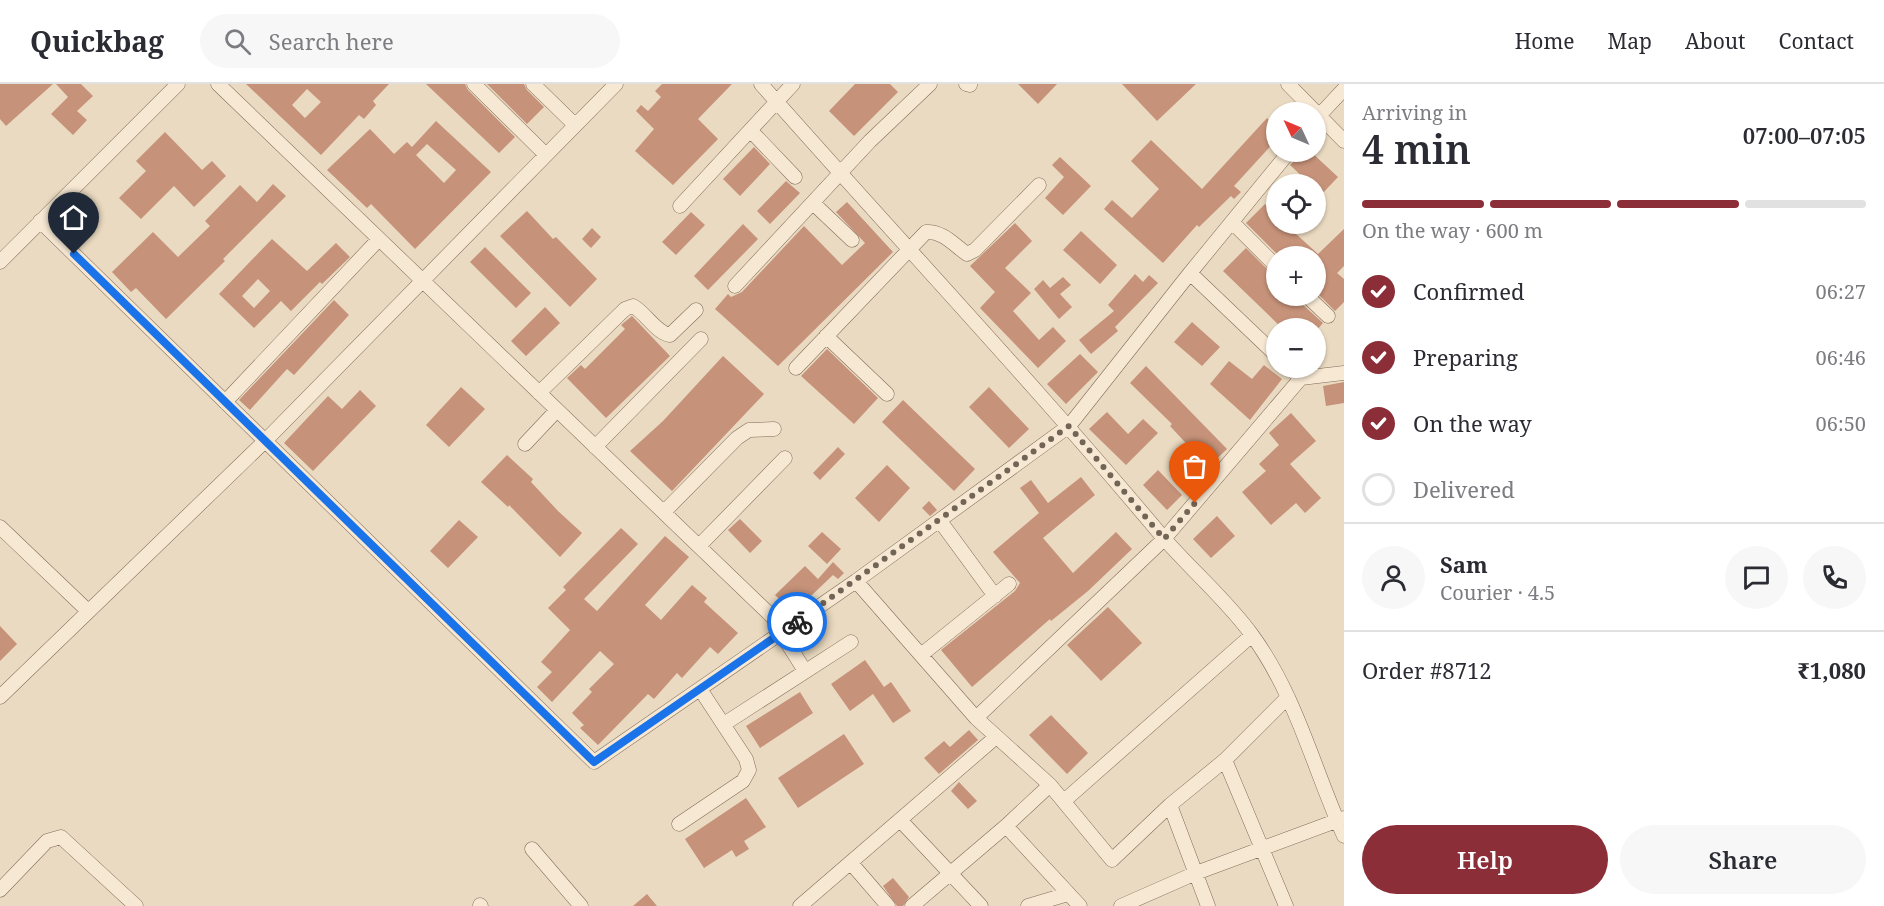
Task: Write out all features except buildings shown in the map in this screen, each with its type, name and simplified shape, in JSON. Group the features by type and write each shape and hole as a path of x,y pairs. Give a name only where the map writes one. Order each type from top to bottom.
{"street":[{"path":"0,262 178,84"},
{"path":"218,84 699,546 783,632 805,671"},
{"path":"474,84 546,155"},
{"path":"534,84 575,125"},
{"path":"0,697 265,441 616,84"},
{"path":"762,84 907,250 1069,426 1164,539 1252,635 1288,697 1341,820 1344,836"},
{"path":"680,206 793,84"},
{"path":"735,286 930,84"},
{"path":"1288,84 1304,102"},
{"path":"1326,108 1344,89"},
{"path":"1326,125 1344,141"},
{"path":"751,131 795,177"},
{"path":"40,221 594,762 856,581 1069,426 1281,162"},
{"path":"796,368 926,232 934,231 967,254 975,250 1039,185"},
{"path":"814,204 852,240"},
{"path":"1232,222 1266,256"},
{"path":"225,402 379,239"},
{"path":"1190,273 1266,345"},
{"path":"539,393 625,309 633,306 641,310 664,334 670,335 696,310"},
{"path":"1318,306 1328,316"},
{"path":"826,336 887,394"},
{"path":"595,447 701,339"},
{"path":"1326,375 1344,373"},
{"path":"976,718 1164,539 1301,378"},
{"path":"525,444 557,410"},
{"path":"664,512 737,438 749,430 774,429"},
{"path":"699,546 785,458"},
{"path":"940,521 995,596"},
{"path":"0,526 88,611"},
{"path":"856,581 976,718 1050,785 1112,860 1170,805 1225,760 1288,697"},
{"path":"921,655 1009,584"},
{"path":"1064,801 1252,635"},
{"path":"724,724 851,642"},
{"path":"679,824 742,781 749,770 746,759 700,689"},
{"path":"800,906 996,737"},
{"path":"1225,760 1286,906"},
{"path":"912,906 1006,826 1050,785"},
{"path":"1170,805 1208,906"},
{"path":"1121,906 1262,847 1341,820"},
{"path":"901,821 981,906"},
{"path":"1006,826 1080,906"},
{"path":"0,890 47,841 61,837 136,906"},
{"path":"532,849 581,906"},
{"path":"851,862 888,906"},
{"path":"1028,906 1068,894"}],"way so far":[{"path":"797,622 1069,426 1164,539 1195,503"}],"route":[{"path":"74,254 594,762 797,622"}]}
